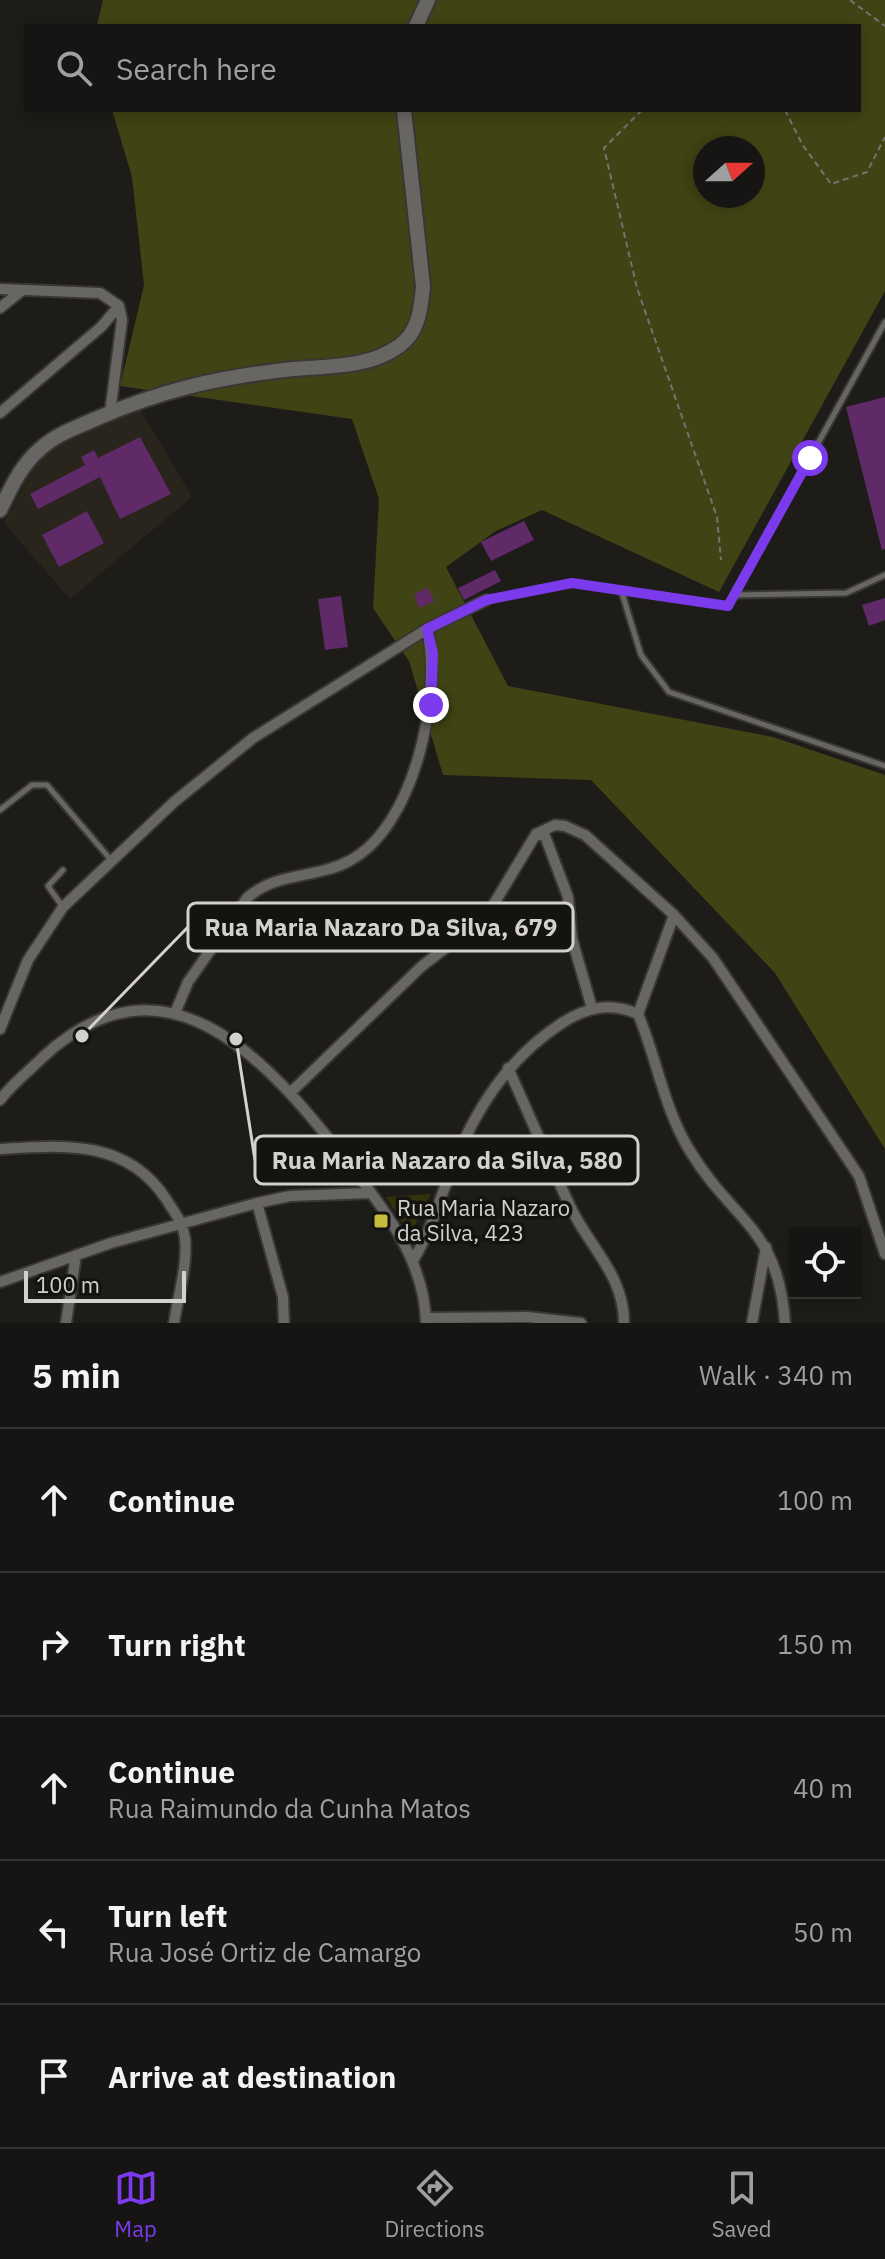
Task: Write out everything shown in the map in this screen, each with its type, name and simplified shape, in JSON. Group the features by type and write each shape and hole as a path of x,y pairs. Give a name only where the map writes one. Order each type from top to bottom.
{"main road":[{"path":"417,24 428,0"},
{"path":"0,510 23,466 41,447 110,413 192,383 353,364 389,352 406,341 414,330 421,308 423,286 404,112"}],"street":[{"path":"0,289 100,293 119,306 122,320 110,413"},
{"path":"0,308 21,291"},
{"path":"0,413 101,327 119,306"},
{"path":"0,1029 28,960 63,907 219,762 427,629 486,600"},
{"path":"175,1013 188,982 247,898 277,879 338,867 365,851 378,836 398,805 429,724 433,662 427,629"},
{"path":"290,1093 422,966 482,917 501,896 540,831 565,826 585,835 674,915 713,958 859,1176 885,1254"},
{"path":"540,831 545,836 568,897 572,939 592,1008"},
{"path":"674,915 638,1014 667,1102 689,1150 766,1245 779,1272 785,1323"},
{"path":"414,1259 462,1144 508,1068 545,1034 592,1008 610,1006 638,1014"},
{"path":"2,1095 55,1047 97,1019 138,1009 175,1013 216,1031 290,1093 371,1193 414,1259 426,1321 527,1317 581,1323"},
{"path":"508,1068 572,1211 616,1281 624,1306 624,1323"},
{"path":"0,1149 73,1145 97,1149 140,1171 161,1191 182,1223 184,1252 174,1323"},
{"path":"0,1282 76,1255 257,1203 290,1196 371,1193"},
{"path":"257,1203 283,1297 284,1323"},
{"path":"752,1323 766,1245"},
{"path":"66,1323 76,1255"}],"lane":[{"path":"486,600 572,583 728,606 885,322"},
{"path":"734,595 846,593 885,575"},
{"path":"621,590 641,655 669,692 885,766"},
{"path":"0,810 32,785 47,785 111,860"},
{"path":"63,870 48,886 63,907"}],"path":[{"path":"850,0 885,26"},
{"path":"640,112 604,148 637,288 717,517 721,560"},
{"path":"786,112 802,144 831,184 867,172 885,137"}],"shaded area":[{"path":"139,407 192,497 70,599 4,523 35,463 49,450"}],"green space":[{"path":"103,0 885,0 885,291 719,592 542,510 496,531 446,567 508,686 773,737 885,775 885,1149 775,973 591,780 443,775 409,661 373,608 379,499 352,419 120,386 144,285 132,177 113,112 861,112 861,24 97,24"},
{"path":"431,1194 410,1235 386,1197"}],"building":[{"path":"885,397 885,549 882,550 846,407"},
{"path":"140,437 171,494 120,519 100,477 38,509 30,494 85,465 81,457 94,450 98,458"},
{"path":"87,511 104,543 59,567 42,535"},
{"path":"524,521 534,540 491,561 481,542"},
{"path":"495,570 501,581 464,600 458,588"},
{"path":"428,588 434,601 419,608 414,594"},
{"path":"341,596 348,647 325,650 318,599"},
{"path":"885,598 885,620 869,626 862,605"}],"place":[{"name":"Rua Maria Nazaro Da Silva, 679","path":"82,1036"},
{"name":"Rua Maria Nazaro da Silva, 580","path":"236,1039"},
{"name":"Rua Maria Nazaro da Silva, 423","path":"381,1221"}],"route":[{"path":"431,705 433,653 427,629 486,600 572,583 728,606 810,458"}]}
